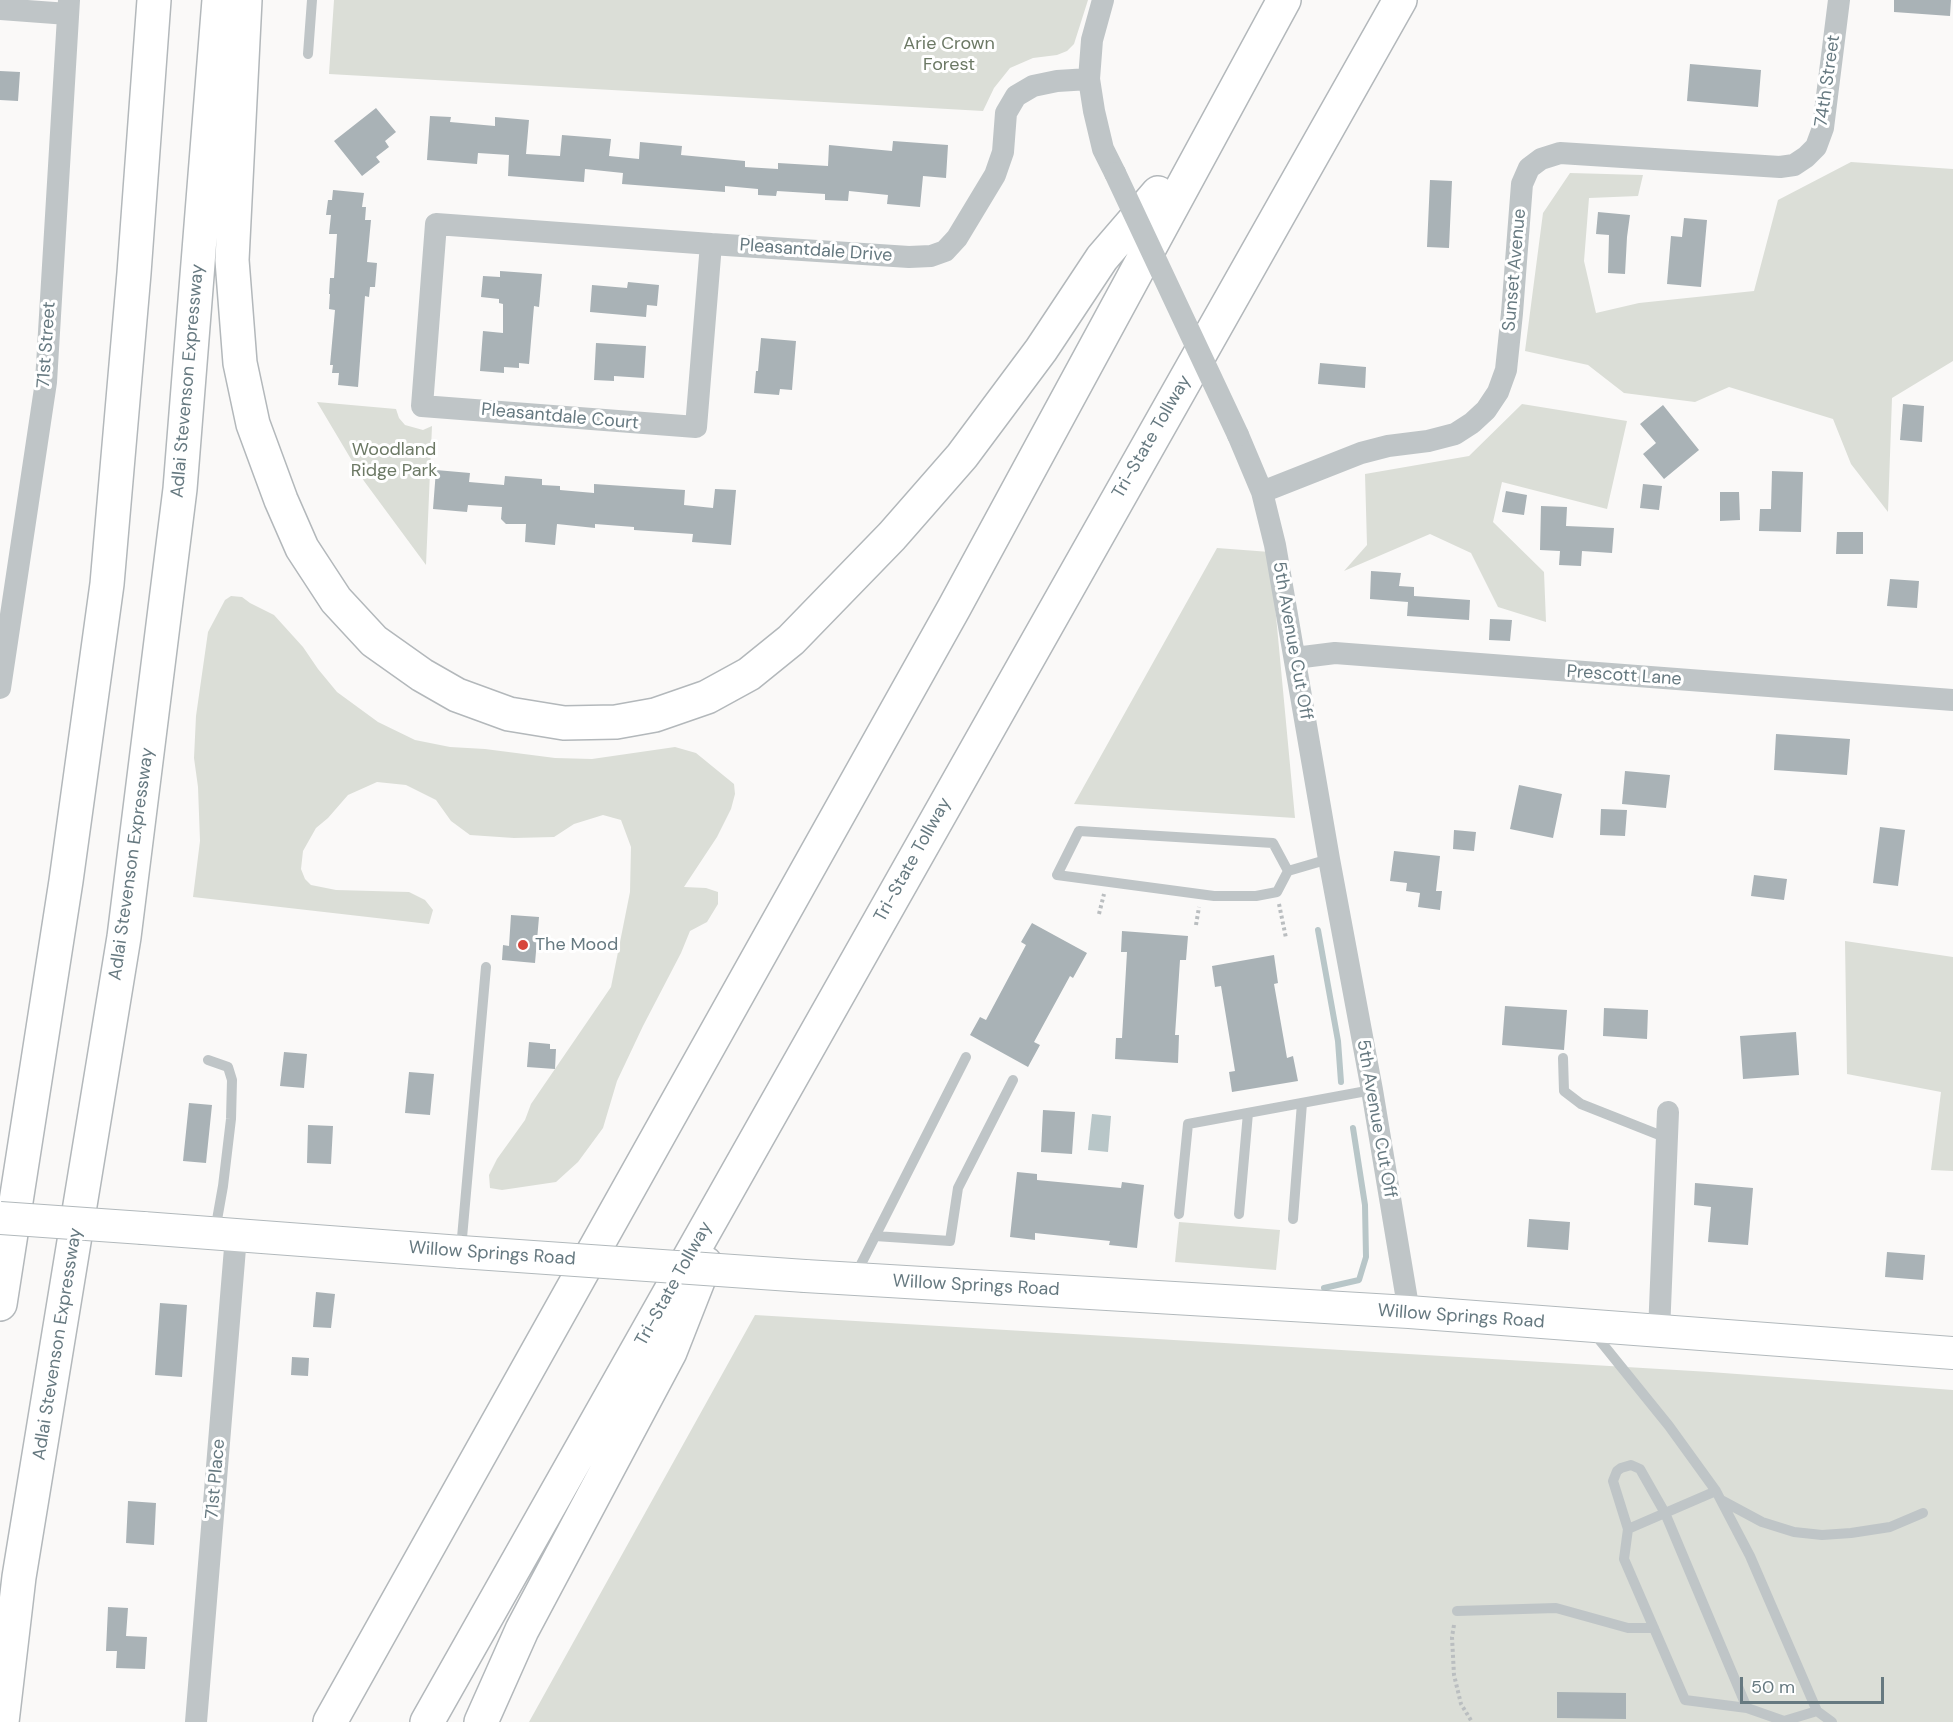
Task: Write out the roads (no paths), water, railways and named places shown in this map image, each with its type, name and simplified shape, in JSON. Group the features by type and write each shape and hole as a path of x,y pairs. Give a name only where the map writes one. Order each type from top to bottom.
{"highway":[{"path":"0,1304 66,881 107,584 133,284 154,0"},
{"name":"Adlai Stevenson Expressway","path":"2,1722 20,1577 124,937 180,489 219,0"},
{"path":"245,0 232,260 240,363 253,424 280,500 302,548 336,600 374,641 422,675 457,695 509,714 564,723 616,722 655,715 707,697 749,674 791,640 892,536 962,456 1041,350 1102,258 1212,130"},
{"path":"330,1722 948,618 1284,0"},
{"name":"Tri-State Tollway","path":"427,1722 1400,0"},
{"path":"481,1722 522,1630 670,1352 746,1157"}],"main road":[{"name":"Willow Springs Road","path":"0,1218 805,1276 1409,1312 1953,1353"}],"street":[{"name":"5th Avenue Cut Off","path":"1103,0 1092,40 1089,79 1103,149 1239,435 1262,492 1275,545 1409,1312"},
{"name":"74th Street","path":"1806,157 1816,147 1823,128 1839,0"},
{"path":"0,9 68,7"},
{"name":"71st Street","path":"0,688 46,382 68,7"},
{"name":"Pleasantdale Drive","path":"436,224 711,244 931,256 945,251 957,238 995,175 1003,153 1006,113 1016,96 1033,86 1057,81 1089,79"},
{"name":"Sunset Avenue","path":"1262,492 1361,453 1455,434 1473,423 1486,410 1498,392 1506,370 1522,184 1529,168 1541,159 1560,153 1780,167 1794,165 1806,157"},
{"name":"Pleasantdale Court","path":"436,224 422,406 696,428 711,244"},
{"name":"Prescott Lane","path":"1295,658 1335,653 1953,700"},
{"path":"1659,1332 1668,1112"},
{"name":"71st Place","path":"196,1722 225,1235"}],"lane":[{"path":"308,54 312,0"},
{"path":"1288,871 1273,843 1079,831 1057,875 1214,896 1256,896 1277,892 1288,871 1329,858"},
{"path":"461,1252 486,967"},
{"path":"853,1279 966,1057"},
{"path":"1563,1058 1564,1091 1581,1104 1667,1138"},
{"path":"208,1060 228,1067 232,1080 225,1235"},
{"path":"875,1236 950,1241 958,1188 1013,1080"},
{"path":"1179,1214 1188,1124 1372,1090"},
{"path":"1293,1219 1302,1103"},
{"path":"1239,1215 1248,1113"},
{"path":"1589,1327 1669,1426 1718,1495 1750,1556 1817,1710 1832,1722"},
{"path":"1747,1708 1665,1513 1640,1469 1631,1465 1621,1468 1614,1476 1614,1486 1628,1529 1624,1559 1685,1700 1747,1708 1784,1720 1817,1710"},
{"path":"1628,1529 1665,1513 1718,1495"},
{"path":"1718,1495 1762,1522 1794,1532 1851,1533 1890,1527 1923,1513"},
{"path":"1457,1611 1556,1608 1628,1628 1654,1628"}],"waterway":[{"path":"1318,930 1338,1041 1341,1082"},
{"path":"1324,1288 1359,1280 1366,1257 1365,1205 1353,1128"}],"place":[{"name":"The Mood","path":"523,945"}],"park label":[{"name":"Arie Crown Forest","path":"949,54"},
{"name":"Woodland Ridge Park","path":"394,460"}]}
